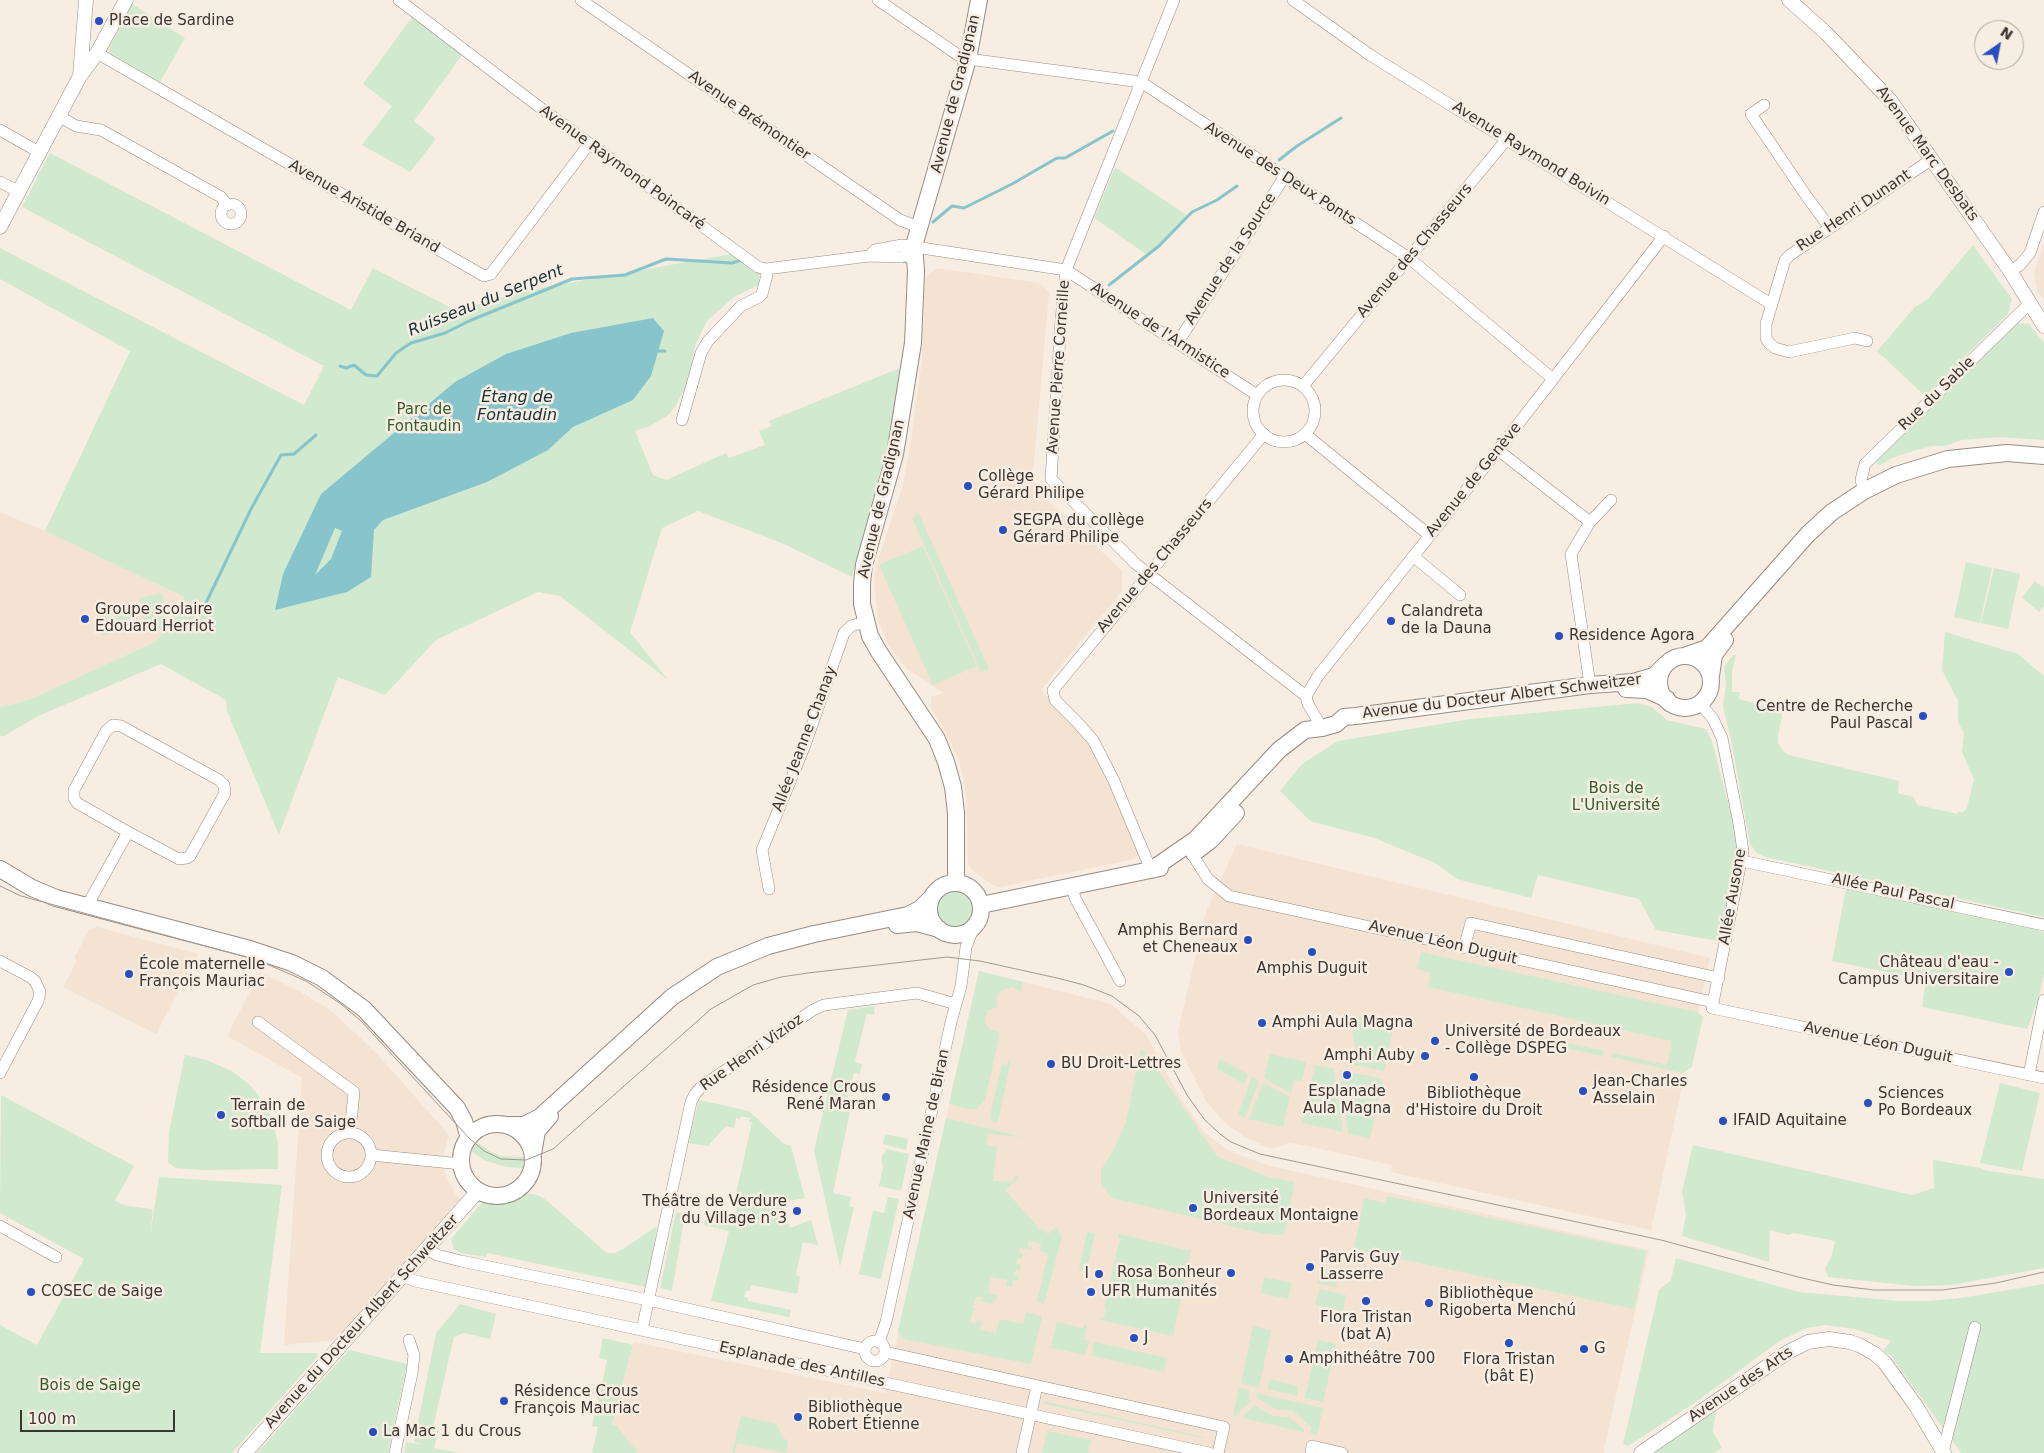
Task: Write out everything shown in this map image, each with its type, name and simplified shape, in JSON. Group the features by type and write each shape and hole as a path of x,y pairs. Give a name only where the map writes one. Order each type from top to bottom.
{"main road":[{"name":"Avenue de Gradignan","path":"956,882 956,813 953,787 946,762 938,740 879,652 865,622 862,597 864,565 895,454 908,362 913,343 916,287 914,246 968,59 979,0"},
{"path":"2044,456 2007,453 1968,455 1905,471 1864,491 1832,512 1808,534 1707,648 1671,660 1666,664 1660,678 1662,693 1672,704 1686,708 1700,703 1710,691 1712,662 1718,648 1792,560 1813,538 1837,517 1867,496 1916,474 1950,465 2007,460 2044,464"},
{"path":"1684,656 1693,657 1701,661 1711,676"},
{"name":"Avenue du Docteur Albert Schweitzer","path":"981,905 1172,866 1211,840 1286,756 1329,726 1344,718 1646,679 1654,676 1666,664"},
{"name":"Avenue du Docteur Albert Schweitzer","path":"1151,870 1196,839 1292,739 1305,730 1591,692 1647,690 1666,699"},
{"path":"0,869 32,888 68,902"},
{"path":"0,879 28,893 87,906 250,949 292,964 322,978 364,1009 457,1108 464,1121 469,1138"},
{"path":"457,1108 480,1120 524,1126 540,1117 672,996 717,967 768,946 814,934 908,915 920,909 941,887 956,882 969,886 975,891 981,905 981,913 974,928 961,934 953,935 924,924 910,923 792,945 743,962 721,972 676,1001 546,1120 537,1131 532,1172 521,1188 511,1194 500,1196 478,1191 467,1179 461,1164 462,1154 469,1138 476,1130 486,1126 502,1124 524,1136 530,1144 533,1154"},
{"path":"931,898 930,915 939,929"}],"street":[{"path":"86,0 91,55"},
{"path":"0,227 91,55 126,0"},
{"name":"Avenue Raymond Poincaré","path":"399,0 589,144 751,263 766,269"},
{"name":"Avenue Brémontier","path":"581,0 900,220 919,227"},
{"path":"878,0 958,55 968,59"},
{"name":"Avenue Pierre Corneille","path":"1174,0 1066,270 1051,479 1136,564 1306,696"},
{"name":"Avenue Raymond Boivin","path":"1293,0 1370,55 1771,304"},
{"name":"Avenue Marc Desbats","path":"1789,0 1826,33 1890,100 2010,271 2044,326"},
{"name":"Avenue Aristide Briand","path":"91,55 484,276 491,274 589,144"},
{"name":"Avenue des Deux Ponts","path":"968,59 1141,82 1408,258 1553,379"},
{"path":"1764,105 1751,114 1830,228"},
{"path":"59,116 76,126 101,130 221,197 227,204"},
{"path":"0,130 39,152"},
{"name":"Avenue des Chasseurs","path":"1304,386 1508,139"},
{"name":"Rue Henri Dunant","path":"1867,341 1855,338 1789,352 1769,344 1765,332 1771,304 1786,260 1790,255 1932,159"},
{"name":"Avenue de la Source","path":"1178,342 1285,176"},
{"path":"0,182 18,191"},
{"path":"2010,271 2020,265 2030,253 2044,212"},
{"name":"Avenue de Genève","path":"1306,696 1318,676 1498,450 1664,236"},
{"path":"682,420 701,353 708,341 741,306 760,297 767,275 766,269 869,256 902,257 914,246"},
{"name":"Avenue de l'Armistice","path":"914,246 1066,270 1257,395"},
{"name":"Rue du Sable","path":"1864,491 1861,480 1865,464 2030,304"},
{"path":"1275,381 1294,381 1304,386 1313,400 1315,410 1311,426 1305,434 1286,442 1273,440 1264,434 1257,426 1253,416 1253,405 1257,395 1266,386 1275,381"},
{"name":"Avenue des Chasseurs","path":"1151,870 1114,781 1092,740 1055,700 1053,690 1264,434"},
{"path":"1305,434 1429,535"},
{"path":"1498,450 1590,522"},
{"path":"1590,686 1571,554 1590,522 1611,500"},
{"path":"1414,556 1460,595"},
{"name":"Allée Jeanne Chanay","path":"769,890 762,850 805,745 844,633 850,626 865,622"},
{"path":"1306,696 1308,704 1329,726"},
{"name":"Allée Ausone","path":"1700,703 1712,719 1722,738 1742,842 1742,861 1713,1005"},
{"path":"113,725 121,726 219,780 224,785 225,793 190,856 187,858 179,859 128,832 77,803 74,798 74,790 106,731 113,725"},
{"path":"87,906 128,832"},
{"name":"Avenue Léon Duguit","path":"1192,854 1208,879 1228,896 2044,1078"},
{"name":"Allée Paul Pascal","path":"1742,861 2044,925"},
{"path":"1072,886 1076,898 1120,981"},
{"path":"1464,948 1472,923 1719,978"},
{"name":"Avenue Maine de Biran","path":"879,1342 886,1322 961,986 966,947 974,928"},
{"path":"0,961 30,977 35,981 40,992 38,1001 0,1073"},
{"name":"Rue Henri Vizioz","path":"642,1330 694,1094 701,1087 812,1010 824,1006 917,993 956,1004"},
{"path":"2029,1075 2044,1000"},
{"path":"258,1022 354,1092 350,1133"},
{"path":"350,1133 362,1138 370,1149 370,1156 366,1169 354,1176 347,1177 334,1171 327,1158 329,1145 338,1136 350,1133"},
{"path":"370,1156 461,1164"},
{"name":"Avenue du Docteur Albert Schweitzer","path":"245,1453 478,1191"},
{"path":"0,1226 56,1257"},
{"name":"Esplanade des Antilles","path":"427,1249 437,1255 865,1349"},
{"name":"Esplanade des Antilles","path":"402,1276 416,1281 1206,1452"},
{"path":"1943,1452 1975,1326"},
{"name":"Avenue des Arts","path":"1641,1453 1788,1352 1808,1342 1829,1339 1859,1345 1875,1354 1885,1363 1916,1406 1943,1452"},
{"path":"394,1453 412,1373 414,1355 409,1340"},
{"path":"871,1341 879,1342 885,1352 881,1358 875,1361 867,1357 865,1349 871,1341"},
{"name":"Esplanade des Antilles","path":"885,1352 1224,1427 1218,1453"},
{"path":"871,1380 875,1361"},
{"path":"1022,1453 1037,1386"},
{"path":"1311,1453 1312,1446 1342,1453"}],"shaded area":[{"path":"2044,242 2044,300 2037,291 2034,273"},
{"name":"Collège Gérard Philipe","path":"937,268 1040,283 1049,293 1032,485 1122,571 1122,591 1041,690 1089,743 1110,785 1139,853 1135,859 999,887 993,885 972,870 968,864 966,791 959,760 931,708 931,697 943,693 907,669 888,644 878,620 874,584 876,566 902,488 909,454 922,359 925,277"},
{"name":"Groupe scolaire Edouard Herriot","path":"0,512 45,531 184,597 157,641 29,700 0,707"},
{"name":"Université de Bordeaux - Collège DSPEG","path":"1237,844 1710,958 1651,1230 1391,1172 1392,1165 1312,1147 1290,1143 1271,1149 1245,1137 1224,1122 1206,1101 1181,1051 1178,1031 1206,912"},
{"name":"École maternelle François Mauriac","path":"97,927 198,954 156,1034 63,987 76,962 75,956 89,930"},
{"name":"Université Bordeaux Montaigne","path":"979,971 1111,1004 1146,1035 1179,1096 1205,1133 1229,1151 1270,1166 1649,1250 1603,1453 605,1453 634,1342 885,1393"},
{"path":"260,972 301,992 333,1012 377,1054 449,1135 442,1161 446,1176 456,1195 465,1202 347,1339 284,1345 302,1078 227,1036"}],"green space":[{"path":"132,4 185,38 160,82 110,53 109,48"},
{"path":"412,17 462,55 414,121 436,139 410,172 362,145 392,106 363,84"},
{"name":"Parc de Fontaudin","path":"50,153 351,310 373,268 459,312 489,300 530,290 737,253 760,269 759,285 734,297 707,321 695,346 688,382 675,407 667,416 650,426 635,431 653,475 666,480 726,453 729,458 765,445 759,431 772,426 769,421 900,368 893,425 852,577 784,544 698,511 662,528 630,632 668,680 560,596 538,592 436,640 385,695 338,677 279,835 227,711 226,700 161,664 38,716 4,736 0,736 0,707 29,700 157,641 164,629 147,632 139,598 162,593 168,622 184,597 45,531 130,351 0,279 0,248 304,405 324,366 22,207"},
{"path":"1115,167 1188,216 1156,247 1146,254 1094,218"},
{"path":"1973,245 2012,299 2008,314 1925,396 1877,351 1915,307 1928,299"},
{"path":"2017,323 2029,324 2044,343 2044,440 2001,437 1961,440 1945,446 1932,446 1913,451 1892,458 1879,466 1876,462"},
{"path":"919,514 989,669 981,672 912,518"},
{"path":"923,546 977,666 933,685 879,565"},
{"path":"1966,562 1992,568 1980,623 1954,617"},
{"path":"1994,568 2020,574 2008,629 1981,623"},
{"path":"2035,581 2044,588 2044,606 2039,612 2022,597"},
{"path":"128,611 133,630 102,636 97,618"},
{"path":"1945,632 2018,654 2044,676 2044,917 1765,857 1757,853 1750,844 1723,706 1726,684 1724,667 1733,655 1736,655 1732,672 1732,692 1740,692 1739,699 1768,707 1771,699 1783,705 1778,743 1784,752 1789,755 1899,781 1898,793 1913,797 1918,805 1958,814 1958,812 1963,812 1967,808 1974,779 1962,752 1964,733 1958,722 1958,701 1942,670"},
{"name":"Bois de L'Université","path":"1638,703 1652,707 1667,720 1706,729 1712,741 1738,841 1737,862 1718,941 1656,930 1639,899 1538,875 1531,898 1457,879 1435,863 1374,838 1310,821 1280,791 1302,764 1338,741 1471,719"},
{"path":"1846,889 2036,929 2044,933 2044,974 2038,1000 2027,1029 1922,1007 1926,980 1832,961"},
{"path":"955,891 962,892 968,896 972,902 972,916 968,922 962,926 955,927 948,926 942,922 938,916 937,909 938,902 942,896 948,892"},
{"path":"1421,952 1697,1012 1703,1017 1692,1067 1682,1073 1612,1057 1613,1053 1667,1065 1672,1041 1428,987 1431,973 1417,969"},
{"path":"979,971 1023,982 1021,992 1012,987 1001,990 997,996 997,1007 988,1010 985,1021 987,1026 989,1029 1000,1033 985,1100 976,1109 969,1109 949,1104"},
{"path":"875,1006 874,1015 867,1013 855,1062 862,1064 860,1074 854,1073 845,1109 850,1111 833,1193 851,1197 849,1206 854,1207 840,1267 814,1150 848,1010"},
{"path":"1350,1015 1394,1025 1384,1071 1337,1061 1336,1053 1357,1057"},
{"path":"1549,1039 1604,1051 1602,1056 1548,1044"},
{"path":"1142,1050 1146,1053 1217,1156 1268,1177 1294,1182 1285,1232 1282,1235 1265,1234 1109,1196 1101,1182 1101,1170 1114,1149 1126,1122 1140,1052"},
{"path":"1270,1054 1306,1062 1302,1081 1294,1080 1291,1093 1264,1078"},
{"name":"Terrain de softball de Saige","path":"185,1055 206,1060 232,1071 250,1085 267,1106 274,1125 278,1144 278,1169 203,1170 175,1168 168,1162 169,1131"},
{"path":"1219,1059 1248,1074 1244,1084 1217,1069"},
{"path":"1009,1060 1011,1060 998,1122 995,1123 991,1120 990,1116 1002,1064 1007,1065"},
{"path":"1315,1065 1334,1069 1343,1132 1302,1123"},
{"path":"1339,1070 1383,1079 1370,1138 1348,1134"},
{"path":"1252,1077 1259,1081 1245,1118 1238,1114"},
{"path":"1263,1083 1290,1097 1283,1127 1249,1119"},
{"path":"2000,1083 2040,1093 2022,1171 1980,1163"},
{"name":"Bois de Saige","path":"1,1095 134,1166 115,1201 127,1206 153,1209 150,1237 159,1177 282,1185 260,1353 316,1353 319,1355 232,1453 0,1453 0,1325 37,1345 84,1259 0,1213"},
{"path":"699,1100 749,1111 784,1144 791,1146 805,1198 783,1202 790,1228 811,1220 818,1245 803,1242 796,1275 800,1277 797,1294 751,1285 750,1291 746,1291 744,1297 748,1298 748,1301 791,1310 789,1317 711,1301 729,1231 704,1225 705,1218 734,1223 739,1199 735,1198 752,1122 749,1121 750,1118 741,1116 740,1119 736,1118 734,1128 726,1126 708,1146 688,1143"},
{"path":"946,1118 1022,1137 988,1134 986,1145 997,1147 993,1181 1013,1182 1014,1176 1020,1177 1005,1190 1037,1226 1037,1229 1043,1229 1048,1234 1056,1227 1062,1237 1044,1304 1037,1302 1048,1253 1040,1251 1041,1244 1029,1241 1027,1246 1032,1247 1032,1250 1020,1248 1019,1253 1023,1255 1022,1259 1018,1258 1016,1264 1021,1265 1020,1270 1016,1269 1014,1275 1019,1276 1018,1281 1013,1280 1012,1287 1006,1286 1007,1280 991,1277 988,1292 998,1295 996,1300 993,1300 993,1304 981,1301 982,1297 976,1297 973,1308 975,1308 975,1311 973,1311 970,1322 976,1324 977,1320 982,1321 980,1330 996,1333 999,1319 1023,1324 1026,1312 1042,1316 1031,1364 903,1339 898,1331"},
{"path":"885,1134 908,1139 906,1150 883,1144"},
{"path":"476,1142 501,1156 524,1157 523,1168 506,1167 484,1160 471,1151"},
{"path":"1693,1145 1912,1195 1934,1188 1933,1160 2044,1179 2044,1268 1952,1285 1914,1286 1828,1277 1825,1268 1831,1258 1835,1241 1794,1233 1788,1235 1770,1230 1769,1262 1682,1236 1686,1215 1682,1191"},
{"path":"887,1149 909,1154 901,1191 879,1186 883,1167 881,1157"},
{"path":"526,1193 538,1195 546,1200 607,1253 614,1253 623,1249 657,1226 648,1282 645,1287 488,1253 486,1257 461,1253 454,1249 451,1239 482,1203 508,1201"},
{"path":"1387,1196 1646,1251 1634,1309 1354,1249 1364,1198 1385,1203"},
{"path":"888,1197 899,1199 881,1279 859,1274 873,1211 884,1213"},
{"path":"676,1212 685,1214 672,1291 660,1288"},
{"path":"1087,1231 1095,1234 1086,1272 1079,1271"},
{"path":"1119,1234 1191,1251 1173,1336 1100,1320 1100,1317 1104,1317 1106,1309 1104,1308 1121,1239 1118,1238"},
{"path":"1676,1258 1799,1292 1899,1301 1961,1298 2044,1284 2044,1453 1961,1453 1891,1356 1883,1350 1891,1341 1855,1329 1825,1325 1807,1328 1781,1340 1696,1402 1628,1446 1623,1444 1659,1290 1671,1280"},
{"path":"1329,1267 1340,1270 1336,1287 1317,1283"},
{"path":"1264,1277 1292,1283 1288,1299 1261,1293"},
{"path":"1319,1289 1346,1295 1343,1311 1315,1305"},
{"path":"460,1304 496,1314 490,1339 464,1333 454,1337 433,1427 439,1430 434,1448 460,1453 404,1453 406,1442 425,1445 414,1442 436,1333"},
{"path":"1057,1322 1083,1328 1084,1325 1087,1325 1084,1339 1089,1341 1086,1355 1051,1348"},
{"path":"1253,1326 1271,1330 1259,1388 1241,1383"},
{"path":"603,1338 633,1345 612,1425 616,1425 638,1453 592,1453 598,1427 592,1426 599,1396 592,1394 593,1388 601,1389 607,1360 599,1358"},
{"path":"1318,1340 1336,1344 1323,1402 1305,1398"},
{"path":"1094,1342 1167,1358 1164,1372 1092,1356"},
{"path":"349,1350 407,1364 388,1453 257,1453"},
{"path":"1270,1379 1298,1386 1297,1396 1267,1389"},
{"path":"1239,1388 1249,1390 1250,1402 1236,1417 1233,1416"},
{"path":"1256,1393 1323,1408 1317,1435 1310,1433 1311,1427 1293,1411 1276,1409 1257,1398"},
{"path":"1044,1401 1204,1437 1204,1438 1044,1404"},
{"path":"1255,1405 1273,1416 1289,1417 1304,1429 1304,1432 1243,1418"},
{"path":"1716,1410 1713,1432 1722,1448 1714,1453 1649,1453"},
{"path":"741,1416 777,1424 781,1435 788,1442 786,1453 737,1443 735,1453 732,1453"},
{"path":"1047,1431 1091,1440 1088,1453 1042,1453"}],"water":[{"name":"Étang de Fontaudin","path":"653,318 664,331 651,376 633,400 573,427 548,450 487,482 383,520 374,530 371,577 347,592 275,610 283,574 321,494 455,382 506,354 571,333","holes":["335,528 342,531 331,559 315,575"]}],"waterway":[{"name":"Ruisseau du Serpent","path":"1279,160 1341,118"},
{"name":"Ruisseau du Serpent","path":"933,222 952,206 964,208 1012,184 1057,158 1065,158 1113,131"},
{"name":"Ruisseau du Serpent","path":"1109,285 1159,246 1192,212 1217,200 1237,186"},
{"name":"Ruisseau du Serpent","path":"340,366 346,368 354,365 366,375 377,376 396,353 411,343 445,333 469,321 572,279 625,275 666,259 732,263 742,260"},
{"name":"Ruisseau du Serpent","path":"655,351 665,351"},
{"name":"Ruisseau du Serpent","path":"205,605 251,509 281,455 294,454 316,435"}],"tram line":[{"path":"0,886 21,896 257,960 306,981 341,1004 361,1021 469,1138 484,1151 501,1159 526,1160 553,1149 711,1009 753,985 781,977 808,973 947,957 980,961 1057,978 1084,985 1112,996 1139,1016 1155,1035 1187,1095 1204,1119 1231,1142 1260,1154 1661,1240 1833,1285 1874,1290 1942,1290 1996,1283 2044,1272"}],"place":[{"name":"Place de Sardine","path":"99,21"},
{"name":"Collège Gérard Philipe","path":"968,486"},
{"name":"SEGPA du collège Gérard Philipe","path":"1003,530"},
{"name":"Groupe scolaire Edouard Herriot","path":"85,619"},
{"name":"Calandreta de la Dauna","path":"1391,621"},
{"name":"Residence Agora","path":"1559,636"},
{"name":"Centre de Recherche Paul Pascal","path":"1923,716"},
{"name":"Amphis Bernard et Cheneaux","path":"1248,940"},
{"name":"Amphis Duguit","path":"1312,952"},
{"name":"Château d'eau - Campus Universitaire","path":"2009,972"},
{"name":"École maternelle François Mauriac","path":"129,974"},
{"name":"Amphi Aula Magna","path":"1262,1023"},
{"name":"Université de Bordeaux - Collège DSPEG","path":"1435,1041"},
{"name":"Amphi Auby","path":"1425,1056"},
{"name":"BU Droit-Lettres","path":"1051,1064"},
{"name":"Esplanade Aula Magna","path":"1347,1075"},
{"name":"Bibliothèque d'Histoire du Droit","path":"1474,1077"},
{"name":"Jean-Charles Asselain","path":"1583,1091"},
{"name":"Résidence Crous René Maran","path":"886,1097"},
{"name":"Sciences Po Bordeaux","path":"1868,1103"},
{"name":"Terrain de softball de Saige","path":"221,1115"},
{"name":"IFAID Aquitaine","path":"1723,1121"},
{"name":"Université Bordeaux Montaigne","path":"1193,1208"},
{"name":"Théâtre de Verdure du Village n°3","path":"797,1211"},
{"name":"Parvis Guy Lasserre","path":"1310,1267"},
{"name":"Rosa Bonheur","path":"1231,1273"},
{"name":"I","path":"1099,1274"},
{"name":"COSEC de Saige","path":"31,1292"},
{"name":"UFR Humanités","path":"1091,1292"},
{"name":"Flora Tristan (bat A)","path":"1366,1301"},
{"name":"Bibliothèque Rigoberta Menchú","path":"1429,1303"},
{"name":"J","path":"1134,1338"},
{"name":"Flora Tristan (bât E)","path":"1509,1343"},
{"name":"G","path":"1584,1349"},
{"name":"Amphithéâtre 700","path":"1289,1359"},
{"name":"Résidence Crous François Mauriac","path":"504,1401"},
{"name":"Bibliothèque Robert Étienne","path":"798,1417"},
{"name":"La Mac 1 du Crous","path":"373,1432"}]}
